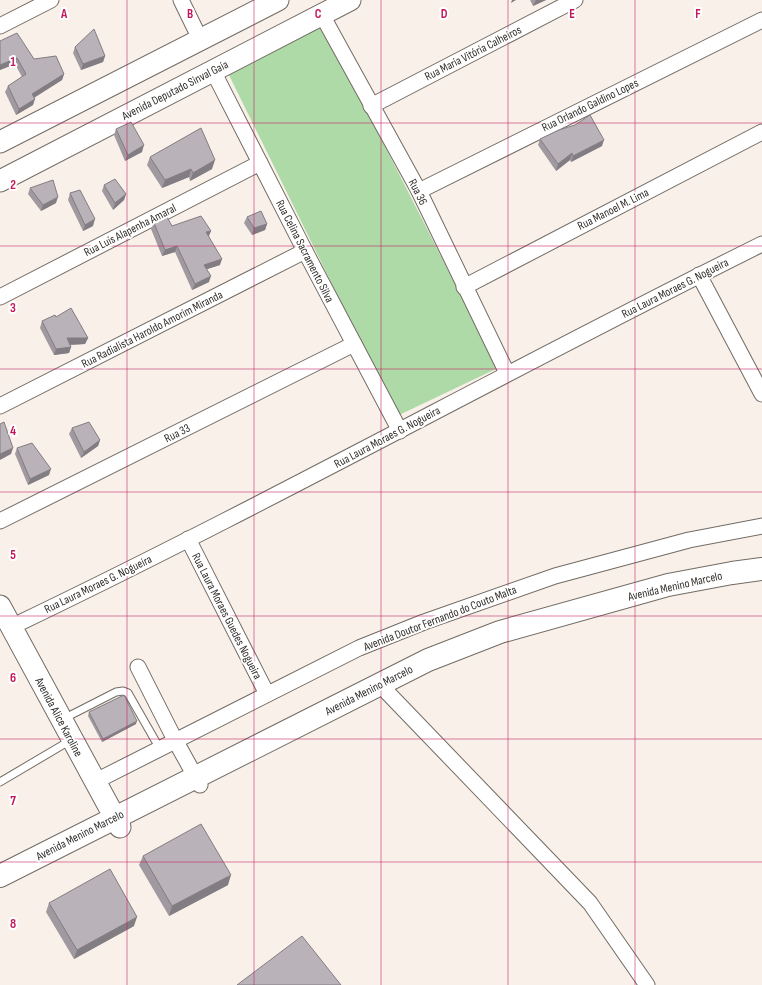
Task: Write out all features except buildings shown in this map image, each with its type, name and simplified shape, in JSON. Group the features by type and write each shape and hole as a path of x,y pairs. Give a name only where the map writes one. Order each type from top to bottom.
{"main road":[{"name":"Avenida Menino Marcelo","path":"0,876 117,822 428,660 500,632 668,585 762,569"},
{"name":"Avenida Menino Marcelo","path":"198,781 387,692 457,661 563,626 691,591 762,583"},
{"name":"Avenida Menino Marcelo","path":"0,888 117,822"}],"street":[{"path":"0,26 51,0"},
{"path":"181,0 200,39"},
{"path":"0,142 278,0"},
{"name":"Avenida Deputado Sinval Gaia","path":"0,181 350,0"},
{"name":"Rua Maria Vitória Calheiros","path":"371,106 575,0"},
{"path":"257,11 273,40"},
{"name":"Rua 36","path":"322,15 419,191 506,373"},
{"name":"Rua Orlando Galdino Lopes","path":"419,191 762,20"},
{"name":"Rua Celina Sacramento Silva","path":"213,71 305,251 400,431"},
{"name":"Rua Manoel M. Lima","path":"464,287 762,132"},
{"name":"Rua Luís Alapenha Amaral","path":"0,297 260,164"},
{"name":"Rua Laura Moraes G. Nogueira","path":"11,627 400,431 506,373 762,244"},
{"name":"Rua Radialista Haroldo Amorim Miranda","path":"0,406 305,251"},
{"path":"699,275 762,394"},
{"name":"Rua 33","path":"0,522 354,344"},
{"name":"Avenida Doutor Fernando do Couto Malta","path":"94,782 359,648 424,622 554,576 689,540 762,526"},
{"name":"Rua Laura Moraes Guedes Nogueira","path":"188,539 267,694"},
{"name":"Avenida Alice Karoline","path":"0,606 117,822"},
{"path":"138,667 175,740 198,781"},
{"path":"387,692 590,903 647,985"}],"lane":[{"path":"61,720 116,692 123,691 128,693 160,749"},
{"path":"0,782 72,740"}],"green space":[{"path":"322,23 498,368 397,416 226,69"}]}
